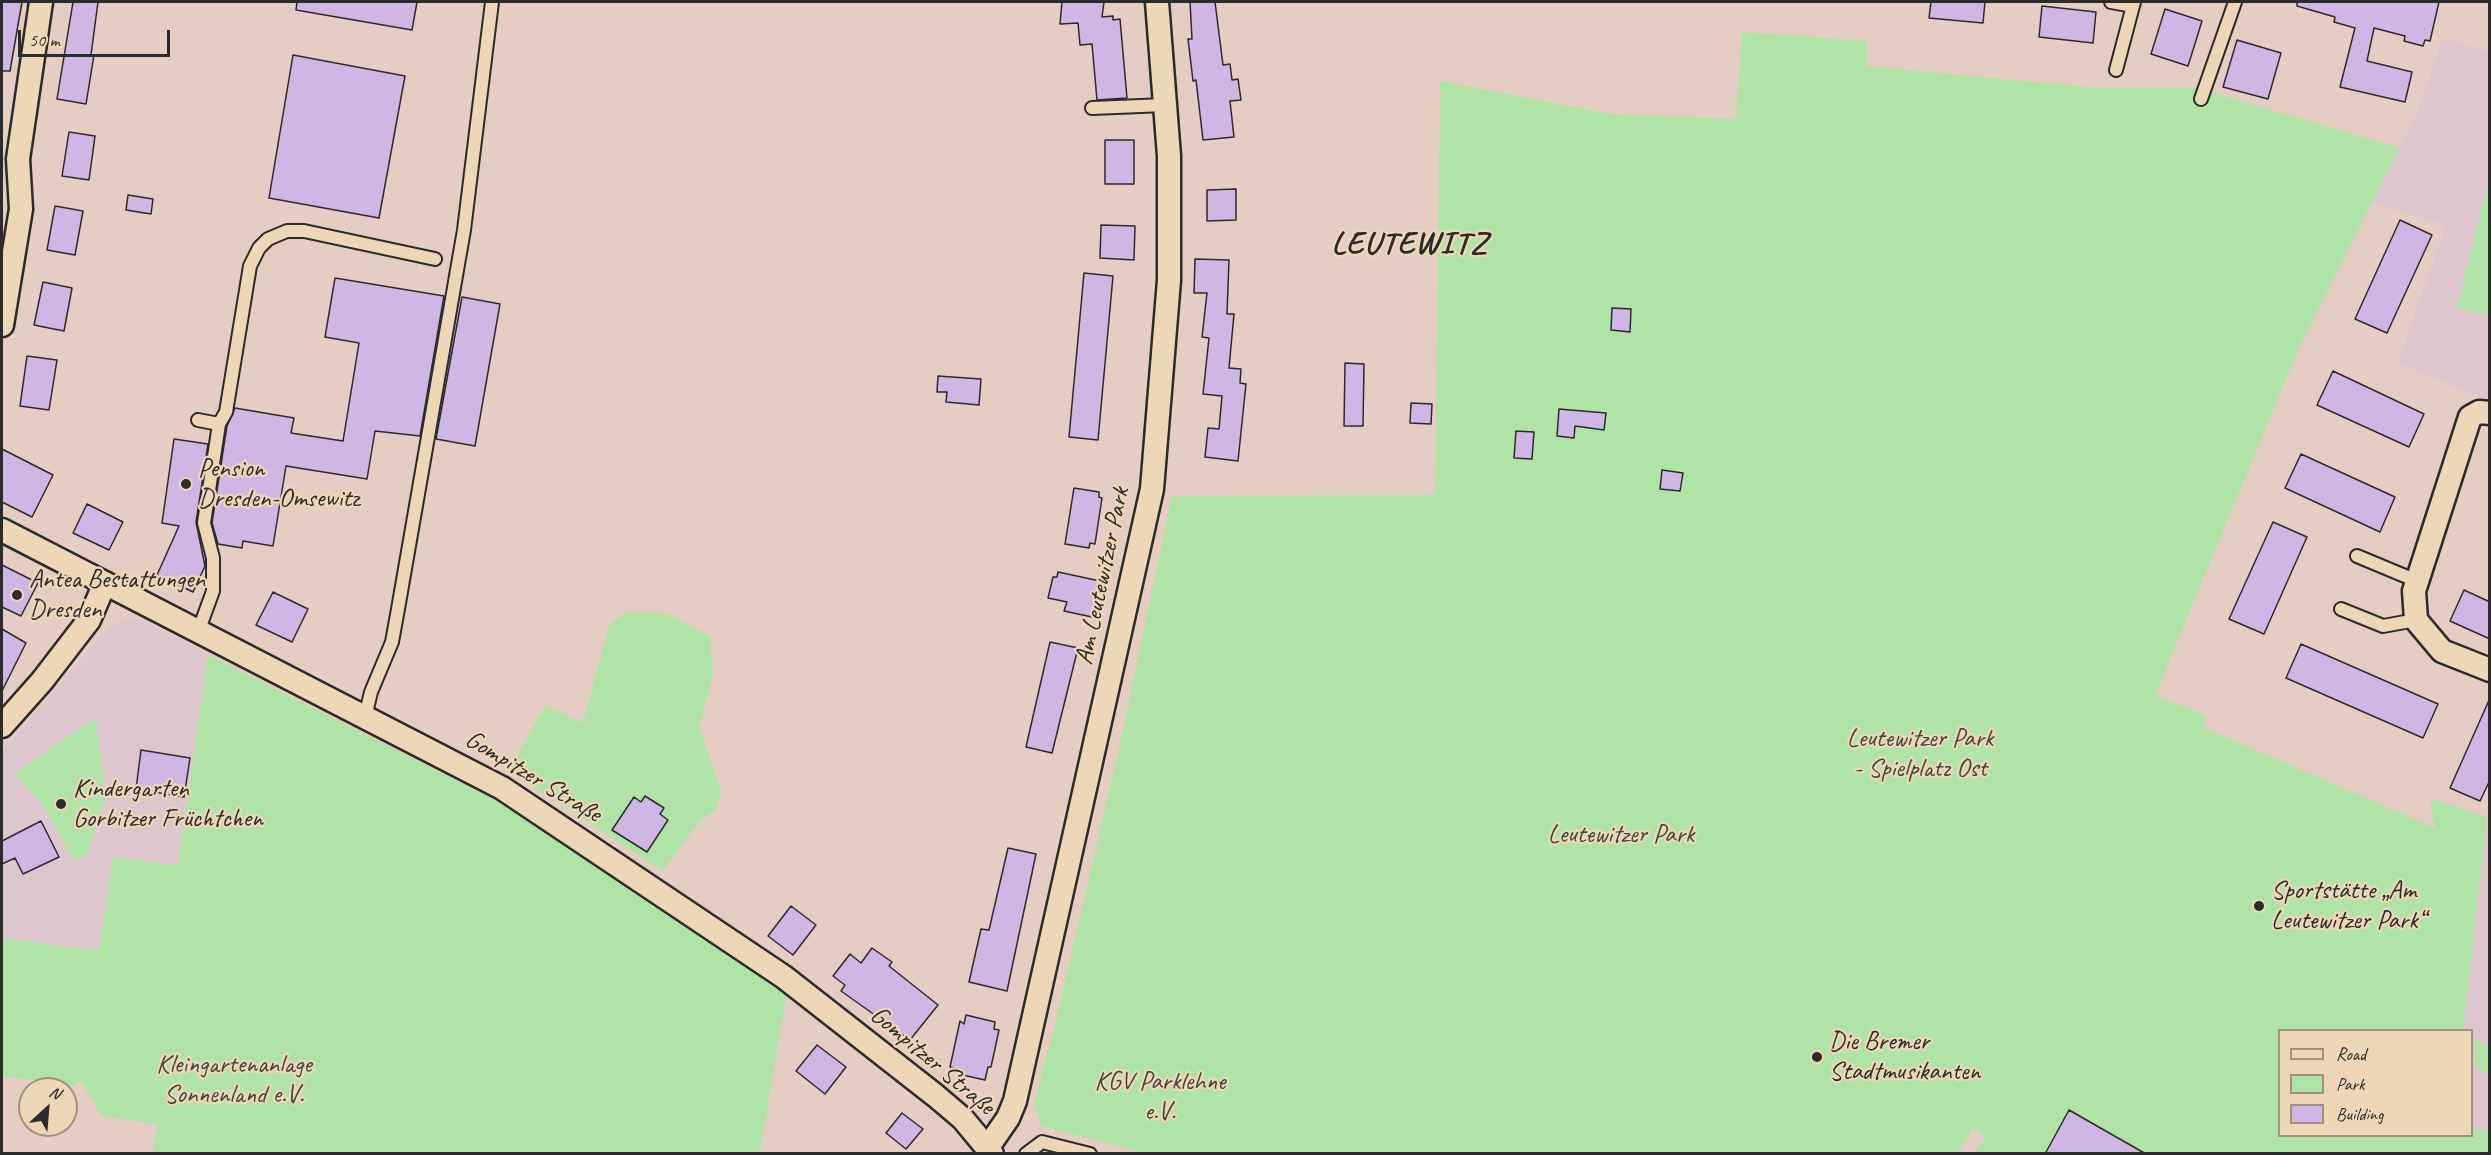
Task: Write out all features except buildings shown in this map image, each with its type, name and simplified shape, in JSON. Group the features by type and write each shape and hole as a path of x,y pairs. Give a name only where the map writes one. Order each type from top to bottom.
{"street":[{"path":"2,325 21,209 18,159 41,2"},
{"name":"Am Leutewitzer Park","path":"990,1150 1015,1101 1152,489 1169,280 1169,156 1157,2"},
{"path":"2484,412 2470,417 2414,591 2416,620 2442,651 2490,670"},
{"name":"Gompitzer Straße","path":"2,530 502,788 736,943 936,1096 963,1119 990,1150"},
{"path":"2,726 42,681 89,620 105,583"}],"lane":[{"path":"365,717 371,692 392,642 398,609 464,230 492,2"},
{"path":"2111,2 2133,4 2116,70"},
{"path":"2201,99 2235,2"},
{"path":"1092,108 1165,105"},
{"path":"198,632 213,591 213,558 204,523 219,424 226,412 250,266 259,248 268,239 287,231 304,231 435,259"},
{"path":"198,420 219,424"},
{"path":"2357,556 2417,581"},
{"path":"2341,609 2383,626 2416,620"},
{"path":"1026,1154 1042,1142 1090,1154"}],"shaded area":[{"path":"2443,38 2489,51 2489,401 2398,363 2446,224 2371,204 2414,120"},
{"name":"Kindergarten Gorbitzer Früchtchen","path":"131,618 140,619 208,655 178,865 113,857 81,1081 78,1083 78,1077 18,1078 2,1076 2,751 108,628"},
{"path":"2486,829 2489,829 2489,1130 2473,1129 2473,1029 2463,1029"}],"green space":[{"path":"1742,32 1867,41 1867,66 2097,88 2198,88 2399,148 2299,348 2155,695 2207,716 2202,727 2435,828 2430,798 2487,817 2463,1029 2278,1029 2278,1137 2473,1137 2473,1129 2489,1130 2489,1153 1974,1153 1986,1138 1972,1128 1958,1154 1149,1154 1041,1126 1034,1103 1058,1012 1118,753 1172,496 1435,495 1440,81 1611,114 1736,119"},
{"path":"2488,182 2490,182 2489,315 2457,308"},
{"path":"626,613 665,613 710,636 713,677 699,726 721,791 716,809 698,823 663,871 509,771 545,705 583,723 609,624"},
{"name":"Kleingartenanlage Sonnenland e.V.","path":"208,655 497,801 729,953 786,995 760,1153 153,1153 157,1124 101,1116 81,1081 78,1083 78,1077 18,1078 2,1076 2,938 99,951 113,857 178,865"},
{"path":"95,718 106,794 87,855 75,861 42,804 15,773"},
{"path":"2477,1040 2489,1047 2489,1073 2476,1068 2474,1042"}],"place":[{"name":"Pension Dresden-Omsewitz","path":"186,484"},
{"name":"Antea Bestattungen Dresden","path":"17,595"},
{"name":"Kindergarten Gorbitzer Früchtchen","path":"61,804"},
{"name":"Sportstätte „Am Leutewitzer Park“","path":"2259,906"},
{"name":"Die Bremer Stadtmusikanten","path":"1817,1057"}],"district":[{"name":"LEUTEWITZ","path":"1410,245"}],"park label":[{"name":"Leutewitzer Park - Spielplatz Ost","path":"1920,754"},
{"name":"Leutewitzer Park","path":"1621,835"},
{"name":"KGV Parklehne e.V.","path":"1160,1097"}]}
